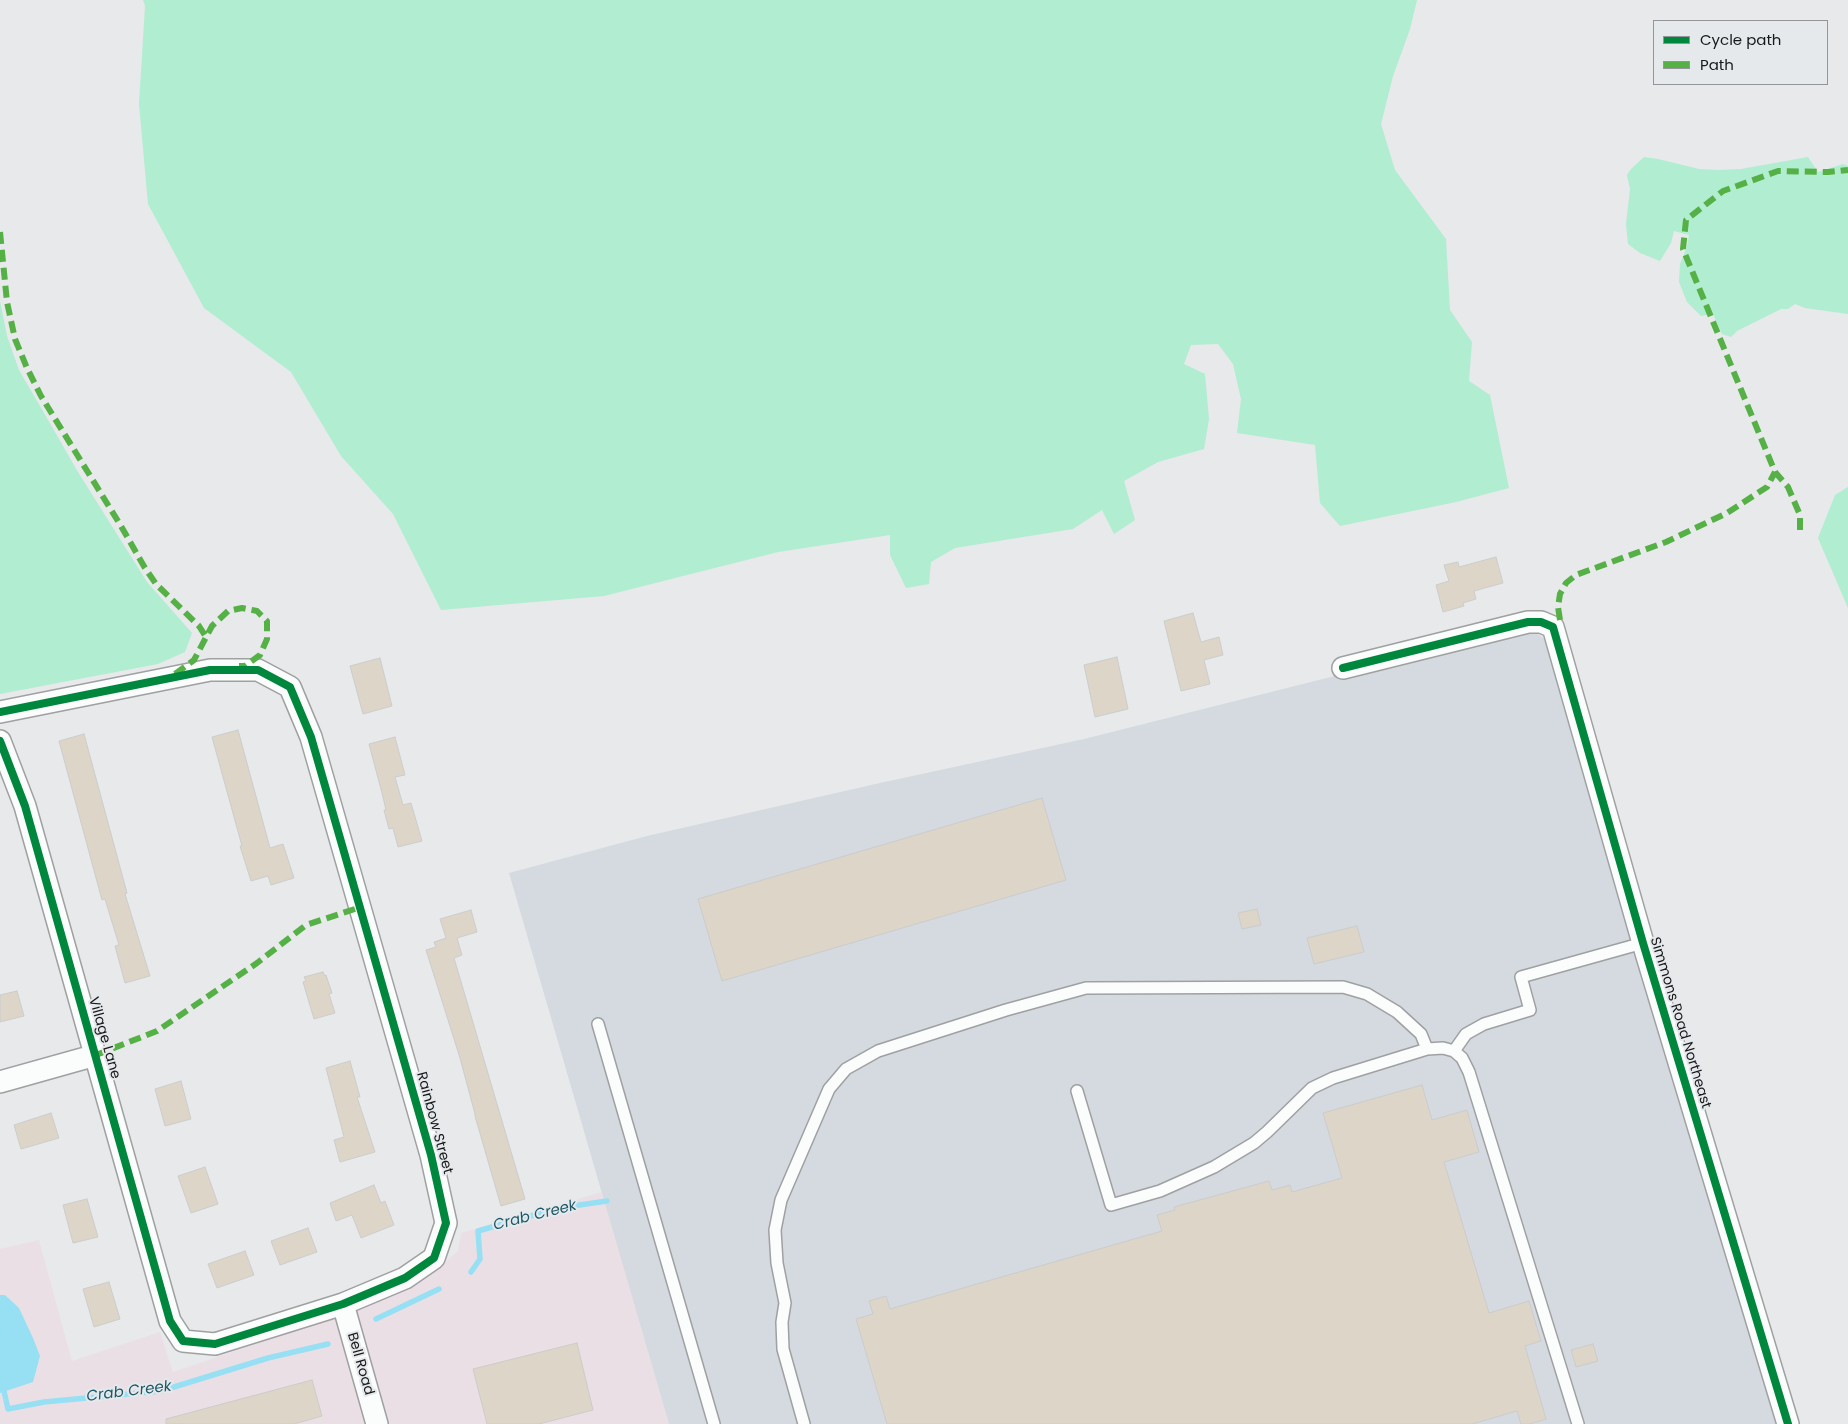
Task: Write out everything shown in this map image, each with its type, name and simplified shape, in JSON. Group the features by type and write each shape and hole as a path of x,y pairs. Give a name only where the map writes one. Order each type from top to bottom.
{"street":[{"name":"Simmons Road Northeast","path":"1343,668 1528,622 1541,622 1553,627 1643,943 1788,1424"},
{"name":"Rainbow Street","path":"0,712 210,670 258,670 290,687 311,737 431,1155 446,1223 434,1258 405,1278 343,1304 215,1344 183,1341"},
{"name":"Village Lane","path":"0,741 25,806 170,1321 183,1341"},
{"path":"0,1082 96,1055"},
{"name":"Bell Road","path":"343,1304 377,1424"}],"lane":[{"path":"1454,1051 1466,1034 1484,1024 1530,1010 1521,977 1643,943"},
{"path":"804,1424 783,1349 782,1322 785,1304 777,1263 775,1230 781,1200 828,1089 846,1069 878,1051 1006,1010 1086,988 1343,987 1367,994 1398,1012 1421,1034 1427,1049"},
{"path":"598,1024 714,1424"},
{"path":"1077,1091 1111,1205 1160,1191 1214,1168 1254,1143 1312,1088 1333,1078 1427,1049 1443,1048 1454,1051 1462,1058 1470,1072 1578,1424"}],"shaded area":[{"path":"1527,631 1535,632 1548,645 1778,1424 669,1424 509,873 647,836 1084,739 1454,646"},
{"path":"602,1192 669,1424 0,1424 0,1249 39,1240 72,1361 160,1332 173,1372 309,1326 385,1296 429,1276 458,1251 461,1233"}],"green space":[{"path":"143,0 1417,0 1410,29 1393,76 1381,124 1395,170 1446,239 1450,310 1472,342 1469,381 1490,395 1509,488 1456,502 1340,526 1320,503 1315,445 1237,433 1241,399 1233,364 1218,344 1191,345 1184,364 1205,374 1209,419 1204,449 1158,462 1124,481 1135,520 1114,534 1102,510 1073,529 955,548 931,562 929,584 906,588 890,555 890,535 778,552 604,596 441,610 393,514 341,456 291,372 204,308 148,204 139,104 145,6"},
{"path":"1644,157 1699,169 1719,170 1741,169 1808,157 1818,172 1843,164 1848,166 1848,314 1805,308 1795,304 1788,309 1781,309 1737,331 1731,337 1722,334 1713,314 1701,316 1687,302 1679,282 1680,264 1687,247 1689,235 1674,231 1671,243 1660,261 1640,253 1628,244 1626,224 1630,189 1627,175"},
{"path":"0,301 7,336 19,370 78,472 147,582 192,633 185,652 158,664 0,694"},
{"path":"1848,487 1848,608 1818,538 1835,495"}],"water":[{"path":"0,1295 5,1295 19,1308 40,1356 33,1382 0,1393"}],"building":[{"path":"1496,557 1503,583 1474,591 1476,599 1463,603 1464,606 1443,612 1436,585 1449,581 1444,565 1458,562 1459,567"},
{"path":"1193,613 1201,642 1219,637 1223,655 1204,660 1210,684 1181,691 1164,621"},
{"path":"1117,657 1128,709 1095,717 1084,665"},
{"path":"380,658 392,706 363,714 350,666"},
{"path":"238,730 270,848 283,844 294,878 271,885 268,876 251,881 212,737"},
{"path":"84,734 127,893 125,894 150,976 125,983 115,946 119,945 105,899 102,900 59,741"},
{"path":"395,737 405,775 395,777 403,805 411,803 422,841 398,847 393,828 389,829 369,744"},
{"path":"1042,798 1066,880 722,981 698,899"},
{"path":"1257,909 1261,925 1242,929 1238,913"},
{"path":"471,910 477,932 457,938 462,955 454,958 525,1199 501,1206 460,1058 426,950 436,947 434,942 446,938 440,919"},
{"path":"1357,926 1364,952 1314,964 1307,938"},
{"path":"323,972 326,975 332,993 329,994 335,1013 314,1019 303,982 306,981 304,977"},
{"path":"17,991 24,1016 0,1022 0,995"},
{"path":"350,1061 360,1097 357,1097 375,1152 340,1162 334,1140 344,1137 326,1068"},
{"path":"181,1081 191,1119 165,1126 155,1089"},
{"path":"1422,1085 1432,1120 1467,1110 1479,1152 1444,1162 1489,1313 1529,1301 1541,1341 1525,1346 1546,1419 1530,1424 1521,1424 1517,1411 1472,1424 887,1424 856,1319 873,1314 869,1301 886,1296 890,1309 1162,1231 1157,1215 1175,1210 1174,1207 1269,1181 1272,1190 1290,1185 1292,1192 1342,1178 1323,1113"},
{"path":"51,1113 59,1138 21,1149 14,1125"},
{"path":"205,1167 218,1204 191,1213 178,1176"},
{"path":"374,1185 381,1203 385,1201 394,1225 361,1238 352,1215 336,1221 330,1203"},
{"path":"87,1199 98,1237 73,1243 63,1205"},
{"path":"308,1228 317,1252 280,1265 271,1241"},
{"path":"245,1251 254,1275 217,1288 208,1264"},
{"path":"109,1282 120,1319 94,1327 83,1289"},
{"path":"577,1343 593,1410 539,1424 487,1424 473,1369"},
{"path":"1593,1344 1598,1361 1576,1367 1571,1350"},
{"path":"312,1380 322,1416 294,1424 166,1424 166,1419"}],"waterway":[{"name":"Crab Creek","path":"471,1272 480,1259 478,1231 559,1208 607,1201"},
{"name":"Crab Creek","path":"376,1319 439,1289"},
{"name":"Crab Creek","path":"0,1387 4,1391 8,1409 44,1402 161,1391 268,1358 328,1344"}],"marked path":[{"path":"1800,530 1800,515 1788,487 1775,472 1683,249 1686,220 1723,191 1778,171 1828,172 1848,170"},
{"path":"0,232 7,302 15,339 41,396 145,568 156,584 199,626 206,637"},
{"path":"1560,620 1558,607 1560,594 1566,583 1576,575 1666,542 1727,513 1767,487 1775,472"},
{"path":"175,674 194,660 212,626 228,611 242,608 257,611 267,621 267,639 260,655 245,666 239,666"},
{"path":"96,1055 157,1031 257,963 306,925 361,907"}],"cycle path":[{"path":"1343,668 1528,622 1541,622 1553,627 1643,943 1788,1424"},
{"path":"0,712 210,670 258,670 290,687 311,737 431,1155 446,1223 434,1258 405,1278 343,1304 215,1344 183,1341 170,1321 25,806 0,741"}]}
